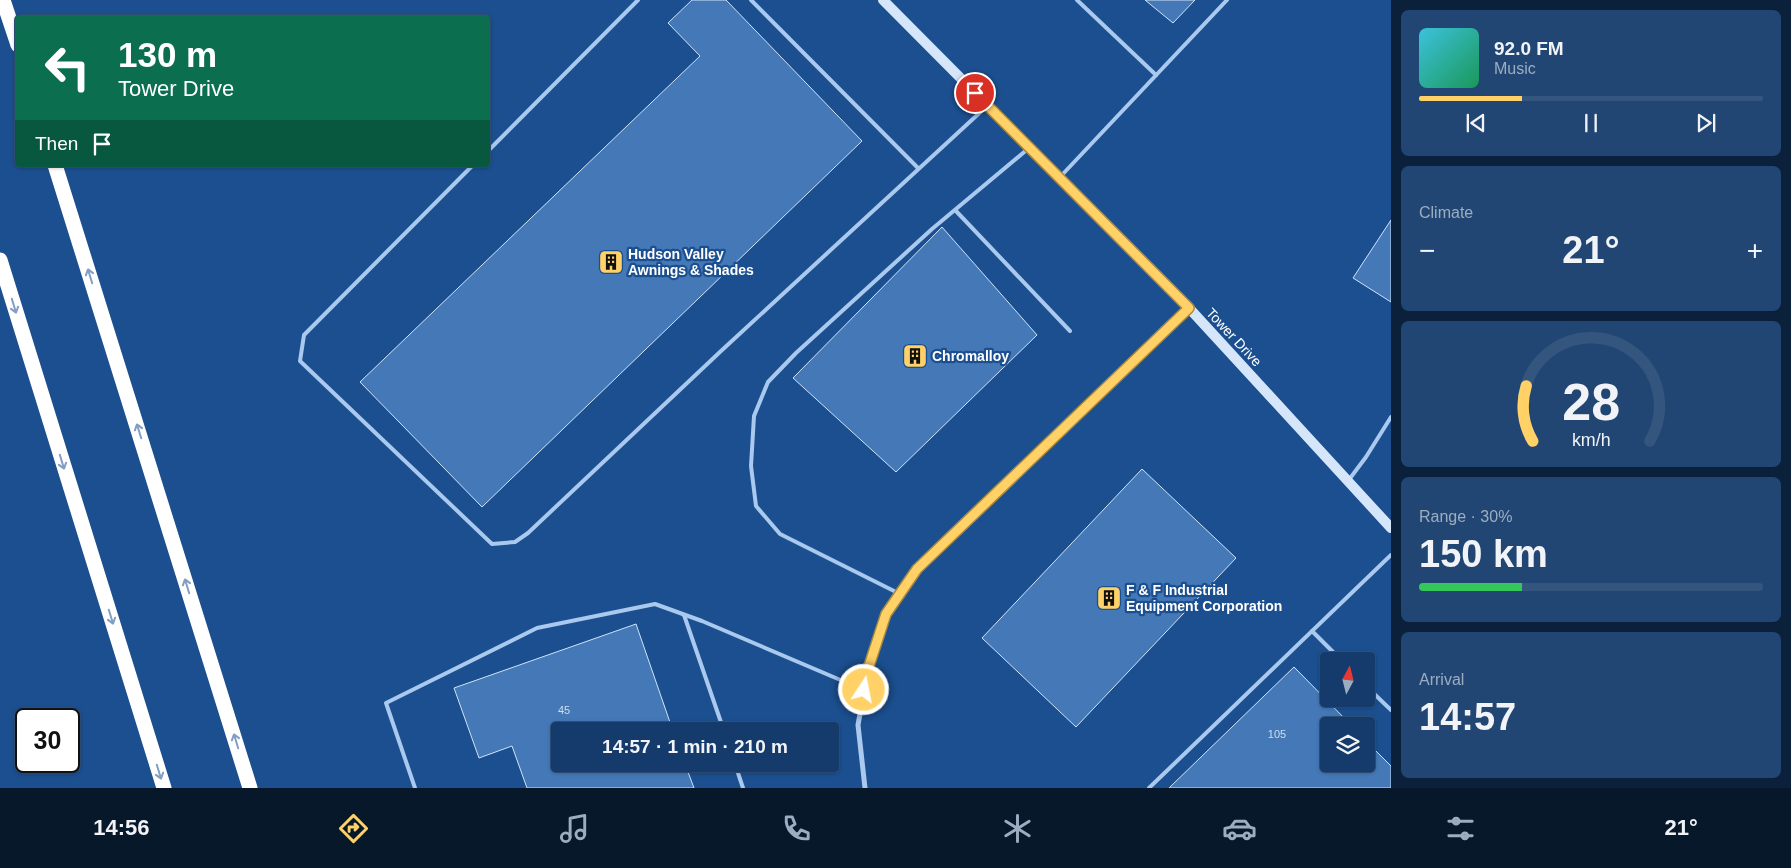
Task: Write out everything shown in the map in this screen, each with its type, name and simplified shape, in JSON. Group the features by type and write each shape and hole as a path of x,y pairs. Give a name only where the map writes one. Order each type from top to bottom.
{"highway":[{"path":"4,0 15,35"},
{"path":"56,167 250,788"},
{"path":"0,260 164,788"}],"street":[{"name":"Tower Drive","path":"883,0 1189,308 1391,528"},
{"path":"866,788 858,725 868,669 886,614 917,569 1189,308"}],"lane":[{"path":"490,149 638,0"},
{"path":"751,0 918,168"},
{"path":"1077,0 1156,75"},
{"path":"1059,177 1228,0"},
{"path":"471,167 304,335 300,361 492,544 515,542 528,533 987,105"},
{"path":"900,594 780,534 756,506 751,466 754,416 768,382 932,229 956,211 1029,148"},
{"path":"956,211 1070,331"},
{"path":"1348,481 1366,457 1391,416"},
{"path":"1149,788 1391,555"},
{"path":"415,788 386,703 537,628 655,604 864,690"},
{"path":"684,615 721,722"},
{"path":"1312,631 1333,652"},
{"path":"1375,695 1391,710"},
{"path":"738,772 744,788"}],"building":[{"name":"Hudson Valley Awnings & Shades","path":"692,0 726,0 862,141 482,507 360,382 700,56 668,23"},
{"path":"1145,0 1195,0 1173,23"},
{"path":"1391,220 1391,302 1353,278"},
{"name":"Chromalloy","path":"942,227 1037,335 896,472 793,378"},
{"name":"F & F Industrial Equipment Corporation","path":"1142,469 1236,558 1076,727 982,638"},
{"path":"636,624 670,722 551,722 551,772 688,772 694,788 527,788 512,746 479,758 454,688"},
{"path":"1294,667 1320,693 1320,708 1334,708 1343,717 1320,717 1320,772 1375,772 1375,750 1391,766 1391,788 1169,788"}],"place":[{"name":"Hudson Valley Awnings & Shades","path":"611,262"},
{"name":"Chromalloy","path":"915,356"},
{"name":"F & F Industrial Equipment Corporation","path":"1109,598"}],"route":[{"path":"864,690 868,669 886,614 917,569 1189,308 975,93"}]}
